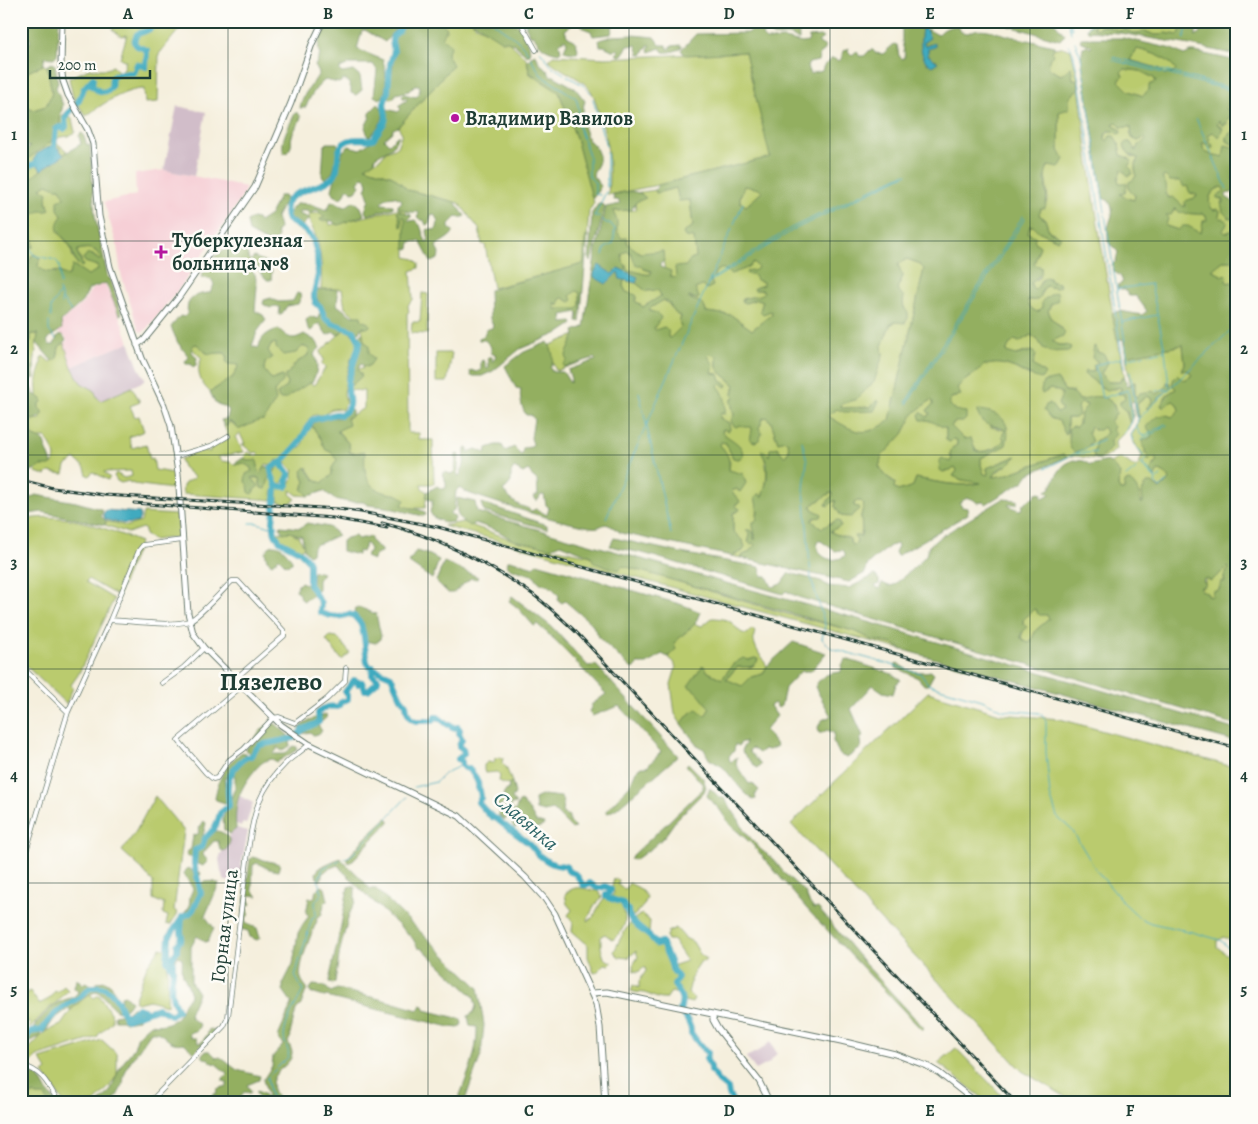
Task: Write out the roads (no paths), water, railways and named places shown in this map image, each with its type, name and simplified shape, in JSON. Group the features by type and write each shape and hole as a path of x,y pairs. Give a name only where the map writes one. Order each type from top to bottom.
{"main road":[{"path":"62,21 61,72 68,95 90,133 94,148 99,216 107,256 117,290 147,372 168,415 176,456 189,621 194,633 204,648 273,718 286,728 308,744 451,812 466,821 525,876 551,906 596,1004 600,1027 605,1103"},
{"path":"137,345 144,340 178,296 255,187 323,21"},
{"path":"592,993 607,992 880,1050 910,1059 939,1073 977,1103"},
{"path":"712,1014 718,1029 759,1081 770,1103"}],"street":[{"path":"104,21 111,26"},
{"path":"522,21 523,27 536,50"},
{"path":"176,456 210,446 228,436"},
{"path":"21,868 68,712 141,547 143,545 183,540"},
{"path":"110,620 153,624 189,621 215,599 232,581 238,581 284,631 284,636 235,679"},
{"path":"162,683 183,668 204,648"},
{"path":"21,666 68,712"},
{"path":"242,686 178,740 213,779 217,778 232,758 244,749 273,718 279,717 295,723 327,699 346,681 346,668"},
{"name":"Горная улица","path":"150,1103 224,1026 228,1017 253,818 266,787 279,770 308,744"},
{"path":"21,1065 40,1074 59,1103"}],"water":[{"path":"925,28 930,38 924,42 924,45 935,43 935,47 928,49 928,55 938,62 932,66 925,59 921,50 922,29"},
{"path":"54,144 64,155 41,170 34,159 37,154"},
{"path":"599,265 612,274 618,268 638,277 636,283 620,279 618,272 606,284 594,277 594,273"},
{"path":"106,510 140,513 140,518 138,522 134,523 113,522 105,519 103,514"}],"waterway":[{"path":"51,150 54,147 56,129 60,127 64,129 66,127 65,119 67,115 78,102 84,88 93,78 92,86 100,92 108,91 114,76 121,73 133,73 137,64 146,67 147,50 137,46 134,42 137,34 152,28 158,21"},
{"name":"Славянка","path":"404,21 399,31 393,36 392,41 394,51 390,64 388,91 384,104 385,122 373,139 354,139 344,143 339,150 337,169 334,176 320,185 293,196 288,201 285,209 288,220 304,230 313,239 317,254 318,275 314,293 316,304 320,306 325,318 332,323 354,331 360,342 348,381 349,404 346,412 341,415 336,414 312,420 299,443 283,461 283,467 290,474 286,481 288,485 286,487 278,486 276,489 273,522 275,534 280,541 299,551 307,559 309,563 309,584 321,603 320,612 334,616 349,614 354,616 361,624 367,663 370,667 391,676 401,698 406,704 411,719 416,721 433,721 435,717 438,717 448,725 451,725 452,728 458,727 462,739 459,746 463,749 464,754 458,759 477,780 481,798 478,802 486,812 529,843 544,859 554,864 566,866 568,871 576,874 583,885 590,883 598,888 605,886 611,889 606,894 606,897 623,903 632,921 657,945 661,942 672,969 678,977 674,985 681,997 680,1010 689,1024 691,1033 708,1053 706,1059 711,1067 711,1071 717,1080 728,1089 734,1103"},
{"path":"492,21 516,39 528,53"},
{"path":"525,21 526,25"},
{"path":"1068,21 1071,33"},
{"path":"1070,21 1072,29"},
{"path":"1087,28 1094,21"},
{"path":"1184,39 1189,21"},
{"path":"1075,42 1081,57 1105,212"},
{"path":"1069,45 1073,52 1079,80 1124,368"},
{"path":"540,51 553,67 564,74"},
{"path":"1113,57 1237,90"},
{"path":"531,58 541,75 576,98 579,109 577,122 589,155 589,176 595,183 595,194 600,195"},
{"path":"1113,60 1237,92"},
{"path":"567,76 583,85 591,93"},
{"path":"593,99 606,146"},
{"path":"1196,118 1227,189"},
{"path":"607,152 607,187"},
{"path":"21,169 36,163 42,158"},
{"path":"710,280 791,228 904,174"},
{"path":"708,283 793,230 907,174"},
{"path":"603,255 605,248 613,244 615,229 610,223 606,223 600,217 594,217 606,192"},
{"path":"606,518 743,203"},
{"path":"1105,215 1128,361"},
{"path":"906,402 1023,216"},
{"path":"907,404 1025,218"},
{"path":"21,229 34,255 56,261 59,268 60,285"},
{"path":"1117,289 1151,284 1165,351 1169,386"},
{"path":"59,290 62,299 71,311"},
{"path":"51,317 51,307 60,293"},
{"path":"61,304 62,299"},
{"path":"1122,322 1157,315"},
{"path":"49,322 49,331 56,339"},
{"path":"1161,476 1157,479 1142,463 1146,459 1133,443 1131,435 1138,419 1237,324"},
{"path":"1128,358 1165,351"},
{"path":"1122,358 1095,365 1102,398 1128,390 1132,422 1124,434"},
{"path":"1130,372 1138,418"},
{"path":"1156,391 1167,389"},
{"path":"639,392 671,534"},
{"path":"1137,428 1140,434 1144,436 1165,424"},
{"path":"1142,440 1167,425"},
{"path":"1046,468 1103,440"},
{"path":"802,441 807,461 804,489 811,578 825,625 822,639 831,648 920,673 929,685 982,700 1003,710 1040,713 1046,721 1046,752 1050,795 1057,817 1072,830 1096,870 1123,902 1140,918 1151,923 1220,940 1237,955"},
{"path":"1077,454 1096,452"},
{"path":"276,489 271,468 283,461"},
{"path":"1141,464 1156,480 1155,483 1160,488 1167,481"},
{"path":"1126,477 1136,469"},
{"path":"250,523 270,527 273,525"},
{"path":"21,1046 25,1045 31,1032 42,1030 58,1011 91,988 98,987 109,991 127,1019 158,1008 171,1015 178,1010 171,989 172,958 177,951 177,945 182,936 182,917 193,910 201,893 194,864 195,850 202,847 205,838 214,829 220,813 229,806 228,788 232,771 243,759 252,756 260,745 294,738 304,729 319,722 318,713 320,711 327,707 338,707 341,702 348,699 348,695 345,692 354,680 358,684 362,682 365,690 368,690 378,679 372,675 373,667"},
{"path":"414,787 436,782 445,773 462,765"},
{"path":"344,859 353,854 407,797"},
{"path":"275,1103 271,1096 267,1078 288,1057 284,1040 285,1031 303,990 295,976 312,918 316,915 315,902 322,893 318,881 323,868 340,860"},
{"path":"173,969 167,960 169,937 182,918"},
{"path":"124,1015 129,1015 138,1008 147,1011"}],"railway":[{"path":"21,480 53,488 104,495 338,509 438,527 1237,748"},
{"path":"134,503 333,518 387,528"},
{"path":"382,523 439,542 477,560 512,580 560,617 1016,1103"}],"place":[{"name":"Владимир Вавилов","path":"455,118"},
{"name":"Туберкулезная больница №8","path":"161,252"}],"district":[{"name":"Пязелево","path":"271,681"}]}
